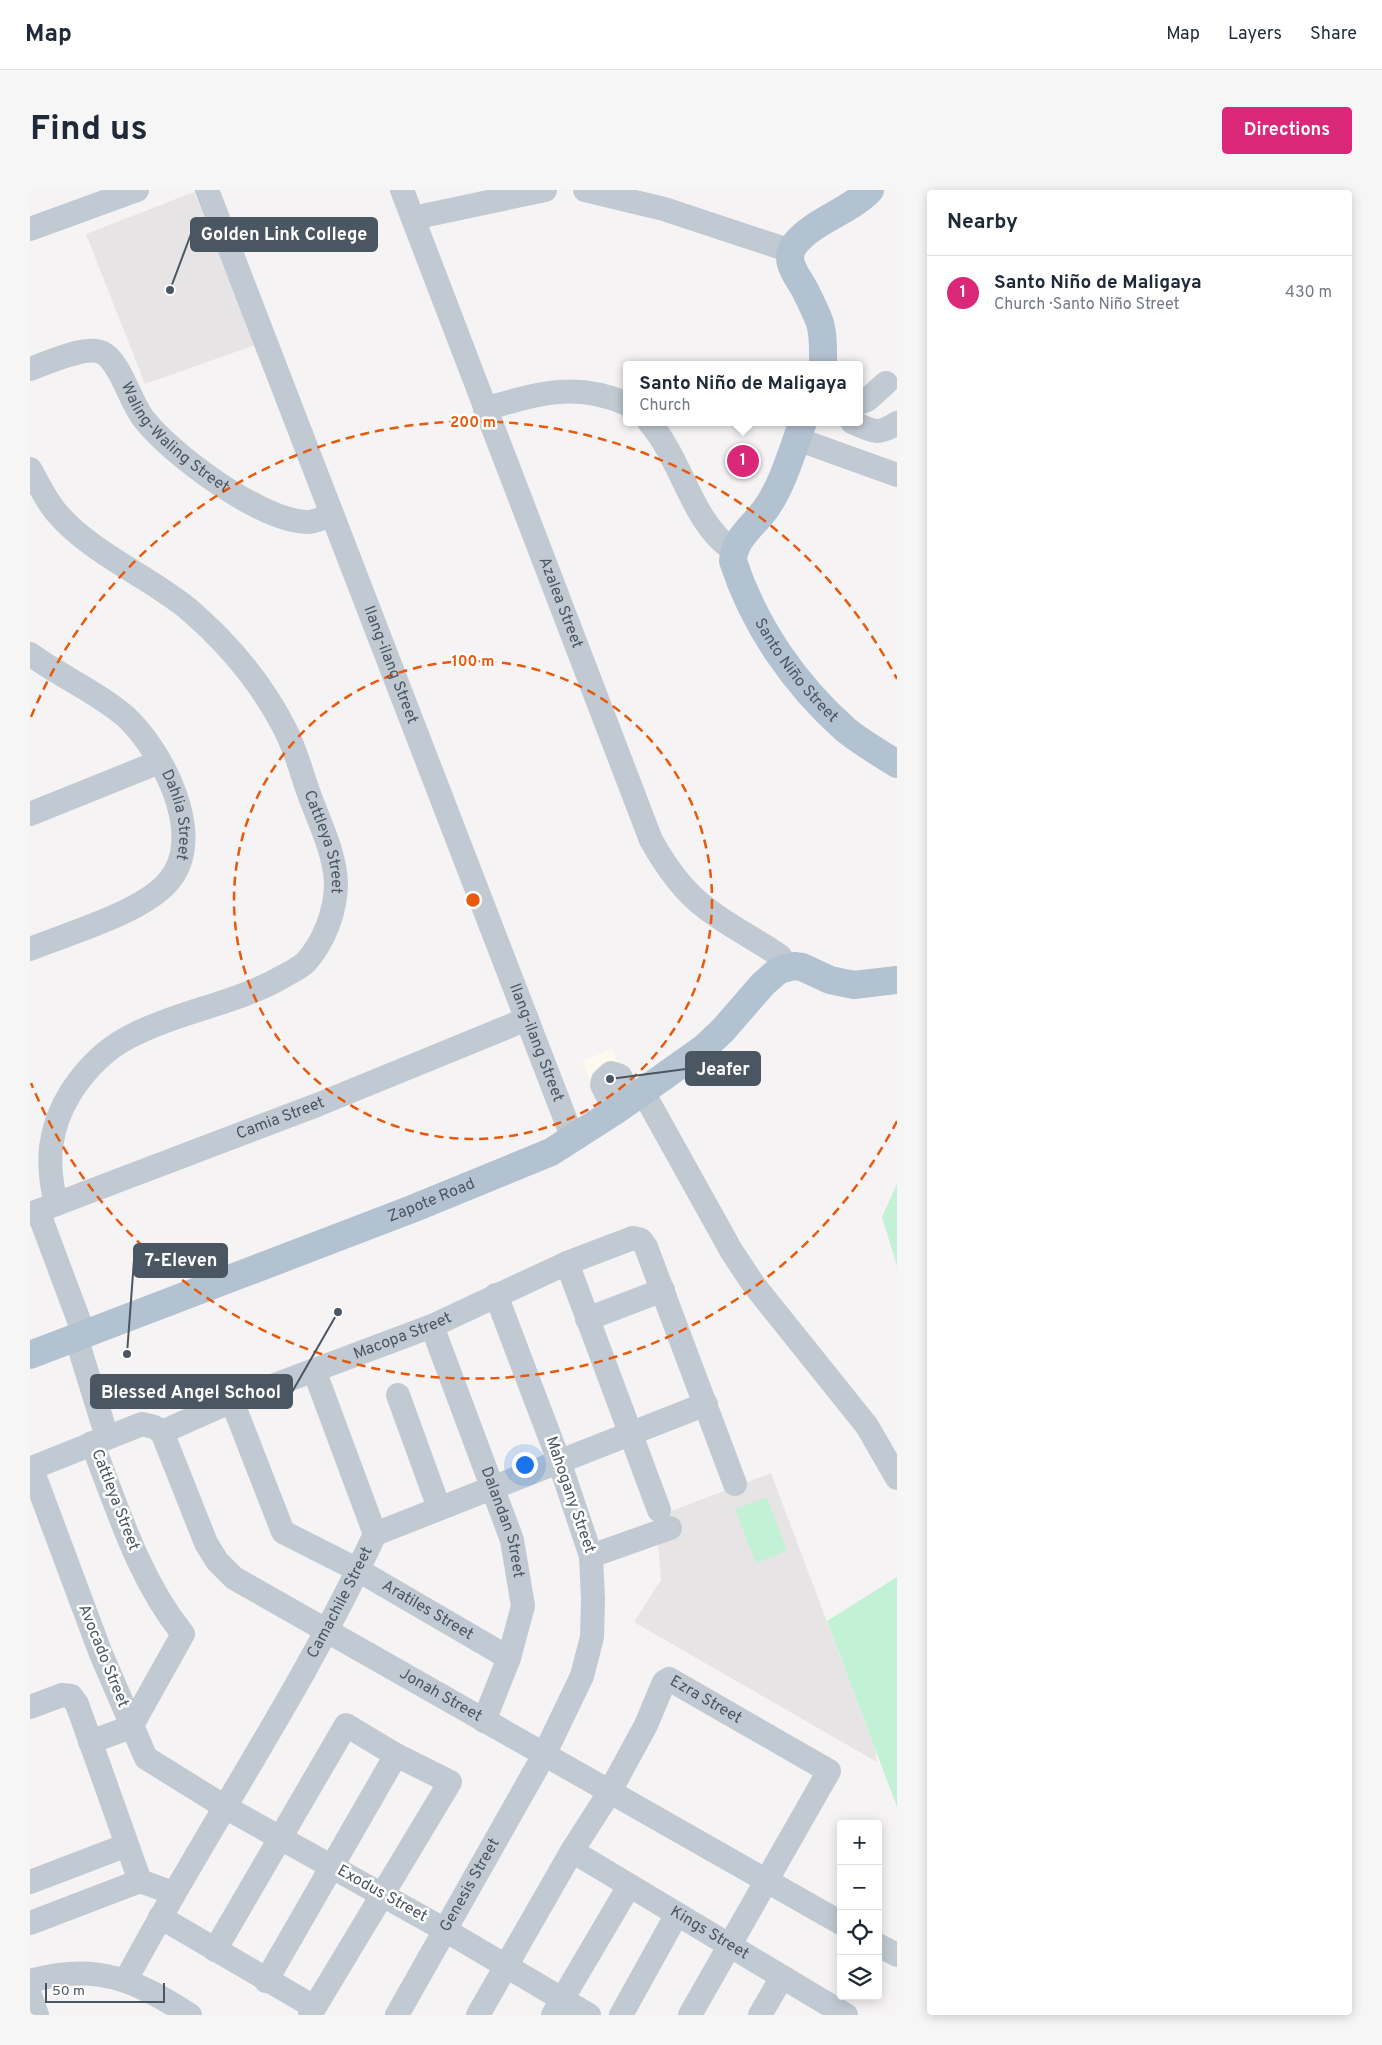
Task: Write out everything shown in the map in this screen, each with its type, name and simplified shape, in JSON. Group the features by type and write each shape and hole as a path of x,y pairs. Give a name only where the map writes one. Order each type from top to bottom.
{"main road":[{"path":"823,361 824,339 820,324 805,289 790,263 791,251 804,236 870,190"},
{"path":"733,550 773,497 800,430"},
{"name":"Santo Niño Street","path":"733,550 733,561 737,575 762,628 779,655 818,703 846,730 897,764"},
{"path":"786,967 802,967 830,980 854,985 897,980"},
{"name":"Zapote Road","path":"30,1355 517,1168 573,1139 704,1048 740,1013 773,974 786,967"}],"street":[{"path":"30,229 137,190"},
{"name":"Ilang-ilang Street","path":"207,190 573,1139"},
{"name":"Azalea Street","path":"402,190 651,840 666,866 687,891 708,909 780,956 786,967"},
{"path":"413,218 546,190"},
{"path":"585,190 664,209 791,251"},
{"name":"Waling-Waling Street","path":"30,368 72,354 95,350 104,353 112,362 141,416 160,439 187,461 253,505 281,518 308,522 332,515"},
{"path":"863,402 886,383"},
{"path":"485,409 536,394 561,391 587,391 623,402"},
{"path":"861,426 875,432 883,432 897,423"},
{"path":"652,426 672,454 713,533 733,550"},
{"path":"800,430 897,475"},
{"name":"Cattleya Street","path":"30,469 54,510 71,528 91,545 185,607 218,636 248,670 286,731 330,852 336,883 332,912 322,940 304,964 270,984 128,1037 105,1052 84,1072 63,1106 51,1138 50,1163 42,1210 80,1335 99,1440 145,1578 165,1611 183,1634 131,1727"},
{"name":"Dahlia Street","path":"30,654 72,679 125,717 144,738 172,786 181,812 183,836 180,863 168,882 146,900 116,915 30,949"},
{"path":"30,814 159,762"},
{"name":"Camia Street","path":"42,1210 317,1105 527,1019"},
{"path":"630,1101 754,1285 867,1426 897,1478"},
{"name":"Macopa Street","path":"162,1432 232,1400 432,1326 567,1263 633,1238 641,1240 663,1290"},
{"path":"567,1263 664,1519 592,1556"},
{"path":"587,1319 663,1290 735,1484"},
{"name":"Mahogany Street","path":"496,1295 559,1461 592,1556 592,1637 582,1676 544,1756"},
{"name":"Dalandan Street","path":"432,1326 512,1540 523,1606 509,1658 484,1721"},
{"path":"314,1370 374,1534"},
{"path":"398,1396 439,1508"},
{"name":"Aratiles Street","path":"232,1400 283,1532 358,1570 509,1658"},
{"name":"Camachile Street","path":"126,1980 173,1893 225,1807 326,1631 358,1570 374,1534 706,1404"},
{"path":"99,1440 142,1424 154,1426 162,1432"},
{"name":"Jonah Street","path":"162,1432 197,1524 217,1561 234,1578 544,1756 837,1921"},
{"name":"Avocado Street","path":"99,1440 34,1466 33,1472 36,1481 101,1654 146,1758 225,1807"},
{"name":"Ezra Street","path":"610,1793 646,1724 664,1682 669,1679 829,1771 768,1882"},
{"path":"30,1707 62,1695 71,1696 77,1704 140,1881"},
{"path":"160,1917 312,2011 384,1896 450,1782 396,1755 346,1725 215,1950"},
{"path":"90,1742 131,1727"},
{"path":"266,1981 396,1755"},
{"name":"Genesis Street","path":"397,2015 544,1756"},
{"path":"478,2015 572,1851 610,1793"},
{"name":"Exodus Street","path":"225,1807 446,1930 507,1967 558,2007 589,2015"},
{"path":"30,1882 127,1845"},
{"name":"Kings Street","path":"572,1851 729,1944 836,2013"},
{"path":"30,1923 140,1881 173,1893"},
{"path":"690,2015 729,1944 768,1882"},
{"path":"558,2007 629,1886"},
{"path":"621,2015 678,1914"},
{"path":"30,1981 54,1974 77,1972 126,1980 182,2013"},
{"path":"760,2015 782,1977"},
{"path":"30,1996 37,2015"}],"shaded area":[{"path":"194,192 255,345 145,384 86,234"},
{"path":"612,1048 627,1083 599,1103 582,1061"},
{"path":"771,1473 875,1749 877,1762 634,1622 661,1580 656,1517"}],"green space":[{"path":"897,1184 897,1266 882,1217"},
{"path":"767,1497 787,1551 756,1563 735,1509"},
{"path":"897,1577 897,1807 827,1621"}],"place":[{"name":"Golden Link College","path":"170,290"},
{"name":"Santo Niño de Maligaya","path":"743,461"},
{"name":"Jeafer","path":"610,1079"},
{"name":"Blessed Angel School","path":"338,1312"},
{"name":"7-Eleven","path":"127,1354"}]}
